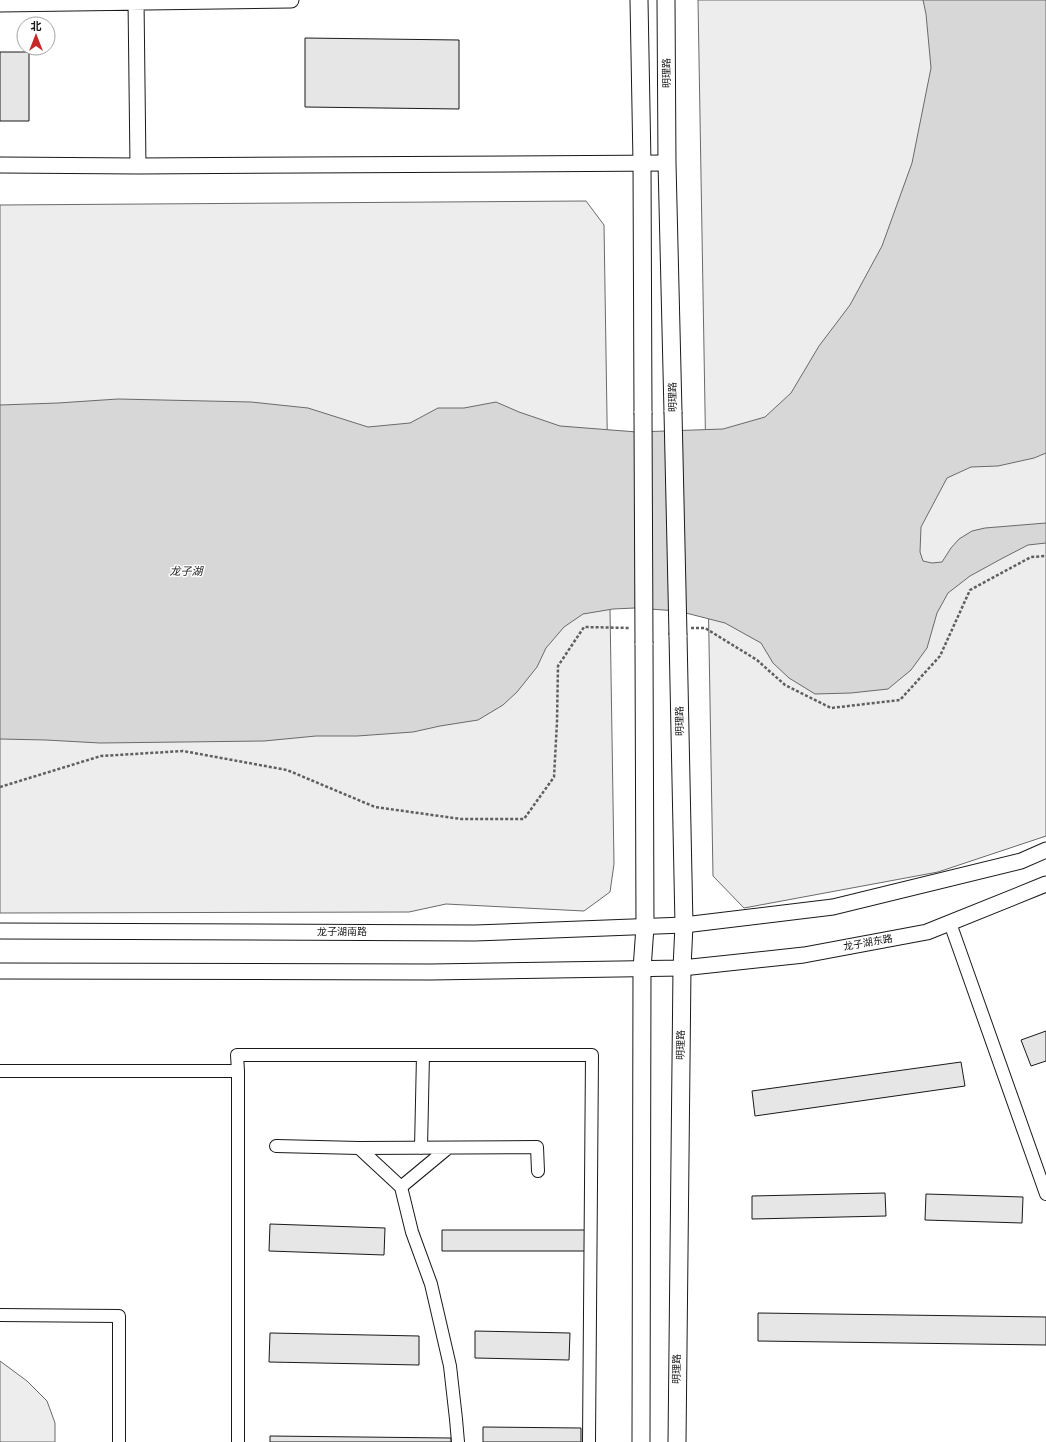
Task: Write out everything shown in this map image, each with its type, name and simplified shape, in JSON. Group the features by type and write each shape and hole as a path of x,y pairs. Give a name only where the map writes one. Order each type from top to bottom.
{"main road":[{"path":"639,0 642,163 645,927 642,969 640,1442"},
{"name":"明理路","path":"666,0 667,163 673,412 684,632 684,925 682,968 677,1442"}],"street":[{"path":"0,4 291,0"},
{"path":"136,1 138,166"},
{"path":"0,165 138,166 667,163"},
{"path":"684,925 833,907 1021,861 1046,850"},
{"name":"龙子湖东路","path":"682,968 804,954 927,932 1046,884"},
{"path":"950,923 1046,1194"},
{"name":"龙子湖南路","path":"0,931 475,933 684,925"},
{"path":"0,971 431,972 682,968"},
{"path":"238,1442 238,1071 236,1055 592,1055 589,1442"},
{"path":"421,1148 423,1055"},
{"path":"0,1071 238,1071"},
{"path":"276,1146 360,1148 537,1147 538,1171"},
{"path":"360,1148 401,1187 412,1232 430,1284 450,1366 458,1442"},
{"path":"401,1187 448,1148"},
{"path":"0,1315 120,1316 119,1442"}],"path":[{"path":"684,632 705,628 757,660 785,685 831,708 900,700 940,656 970,590 1031,557 1046,556"},
{"path":"0,787 101,756 183,751 287,770 375,808 460,819 524,819 554,777 558,666 584,627 637,628"}],"shaded area":[{"path":"698,0 1046,0 1046,836 938,872 744,908 713,876"},
{"path":"586,201 604,225 614,864 610,892 584,911 446,904 409,912 0,913 0,205"},
{"path":"0,1361 27,1381 47,1401 55,1423 55,1442 0,1442"}],"water":[{"name":"龙子湖","path":"923,0 1046,0 1046,453 1034,458 998,466 971,467 947,478 921,527 920,552 923,561 932,563 942,562 959,539 972,531 985,528 1046,523 1046,543 1028,545 970,576 948,593 937,613 927,648 911,670 888,689 851,693 815,694 789,678 773,663 761,643 725,623 678,611 635,608 613,609 583,614 564,627 546,648 537,667 517,692 503,705 478,720 413,732 357,736 316,736 264,741 100,743 0,739 0,405 118,399 251,402 308,408 368,427 410,423 438,408 464,408 496,402 519,412 560,426 637,432 723,429 765,417 791,393 819,346 850,305 882,246 912,163 931,68 926,14"}],"building":[{"path":"305,38 459,40 459,109 305,107"},
{"path":"0,52 16,52 16,56 29,56 29,121 0,121"},
{"path":"1046,1031 1046,1061 1031,1066 1021,1040"},
{"path":"961,1062 965,1086 755,1116 752,1091"},
{"path":"885,1193 886,1216 752,1219 752,1196"},
{"path":"926,1194 1023,1197 1022,1223 925,1220"},
{"path":"270,1224 385,1228 384,1255 269,1251"},
{"path":"442,1230 588,1230 588,1251 442,1251"},
{"path":"758,1313 1046,1317 1046,1345 758,1341"},
{"path":"475,1331 570,1333 569,1360 475,1358"},
{"path":"270,1333 419,1336 419,1365 269,1362"},
{"path":"483,1427 581,1428 581,1442 483,1442"},
{"path":"270,1436 451,1438 451,1442 270,1442"}]}
